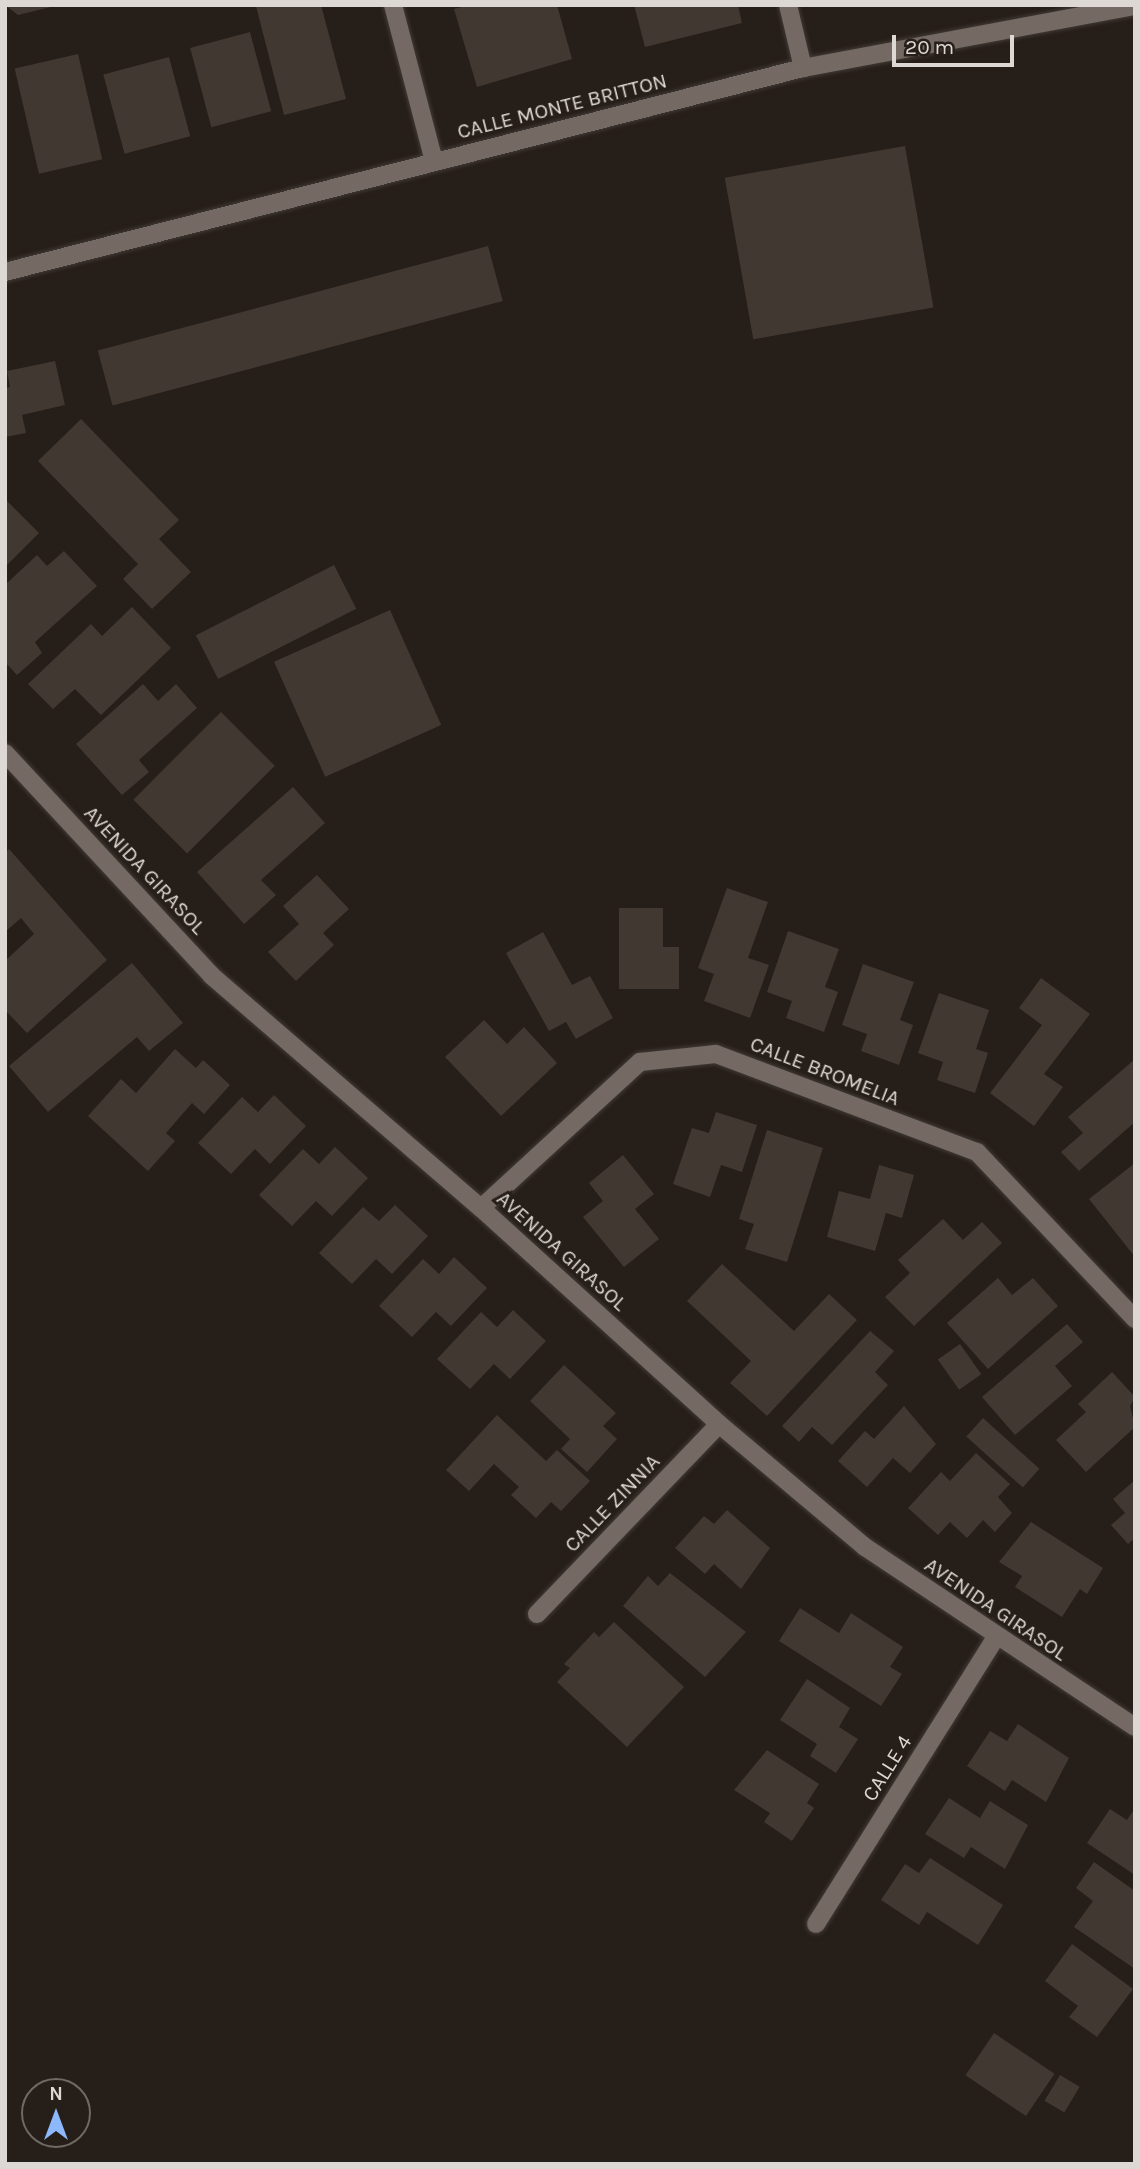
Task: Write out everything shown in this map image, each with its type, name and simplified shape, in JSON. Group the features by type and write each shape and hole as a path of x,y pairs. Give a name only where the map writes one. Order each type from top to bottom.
{"street":[{"path":"393,5 434,162"},
{"path":"788,5 803,68"},
{"name":"CALLE MONTE BRITTON","path":"5,272 803,68 1135,6"},
{"name":"AVENIDA GIRASOL","path":"5,752 212,976 481,1208 719,1424 865,1547 996,1637 1135,1727"},
{"name":"CALLE BROMELIA","path":"481,1208 640,1062 716,1054 977,1152 1135,1319"},
{"name":"CALLE ZINNIA","path":"537,1614 719,1424"},
{"name":"CALLE 4","path":"816,1924 996,1637"}],"building":[{"path":"5,5 55,5 55,6 18,15"},
{"path":"321,5 346,99 284,115 256,6"},
{"path":"469,5 557,5 572,59 477,87 454,9"},
{"path":"634,5 738,5 742,23 645,47"},
{"path":"250,32 271,111 211,127 190,48"},
{"path":"78,54 102,159 39,174 15,69"},
{"path":"169,57 190,136 125,154 103,75"},
{"path":"905,146 933,308 753,339 725,178"},
{"path":"488,246 503,301 113,406 98,351"},
{"path":"55,361 65,405 22,415 26,433 5,437 5,388 10,387 7,371"},
{"path":"81,419 179,520 159,539 191,572 152,609 123,579 138,564 38,461"},
{"path":"5,499 39,533 5,567"},
{"path":"64,551 97,586 35,642 42,653 17,675 5,662 5,585 37,555 47,566"},
{"path":"334,565 356,609 218,679 196,635"},
{"path":"132,607 171,648 101,715 75,689 53,709 28,684 91,624 102,636"},
{"path":"390,610 441,725 325,777 274,662"},
{"path":"143,684 158,701 176,684 197,708 139,760 149,772 122,795 76,744"},
{"path":"221,712 275,766 187,853 133,800"},
{"path":"293,787 325,823 261,880 276,895 244,924 197,872"},
{"path":"9,849 107,960 27,1033 5,1010 5,961 34,934 21,918 5,932 5,853"},
{"path":"317,875 349,909 323,933 334,945 296,981 268,952 299,924 283,906"},
{"path":"727,888 768,902 748,958 769,965 750,1018 704,1001 714,974 698,968"},
{"path":"619,908 663,908 663,947 679,947 679,989 619,989"},
{"path":"788,931 839,949 825,987 838,992 824,1032 786,1018 792,1001 767,992"},
{"path":"543,932 572,985 590,976 613,1018 576,1039 566,1022 549,1031 506,953"},
{"path":"132,963 183,1023 149,1051 137,1037 48,1112 9,1066"},
{"path":"863,964 914,982 900,1020 913,1025 899,1065 861,1051 867,1034 842,1025"},
{"path":"1041,978 1090,1014 1044,1074 1063,1087 1034,1126 990,1093 1042,1025 1019,1008"},
{"path":"939,993 989,1010 976,1049 988,1053 975,1093 937,1080 943,1062 918,1053"},
{"path":"484,1020 507,1044 524,1027 557,1063 501,1116 445,1057"},
{"path":"175,1049 196,1068 203,1060 230,1085 204,1114 192,1103 166,1133 175,1141 148,1171 88,1116 121,1079 136,1093"},
{"path":"1135,1059 1135,1122 1079,1171 1061,1152 1083,1133 1068,1117"},
{"path":"274,1095 306,1126 270,1164 255,1149 231,1174 198,1143 242,1097 258,1112"},
{"path":"716,1112 757,1125 742,1172 721,1165 710,1197 673,1184 692,1128 709,1133"},
{"path":"767,1130 823,1148 787,1262 745,1249 754,1224 739,1219"},
{"path":"335,1147 368,1178 332,1216 316,1201 292,1226 259,1195 303,1149 319,1164"},
{"path":"623,1155 654,1194 635,1209 659,1239 624,1267 583,1217 603,1201 589,1183"},
{"path":"1135,1163 1135,1257 1089,1199"},
{"path":"879,1165 914,1175 902,1218 886,1213 875,1251 827,1237 839,1191 870,1199"},
{"path":"395,1205 428,1236 392,1274 376,1259 352,1284 319,1253 363,1207 379,1221"},
{"path":"943,1219 963,1240 982,1222 1002,1243 914,1326 885,1297 910,1273 898,1260"},
{"path":"454,1257 487,1288 451,1326 436,1312 412,1337 379,1306 423,1259 439,1274"},
{"path":"722,1264 794,1331 829,1294 857,1320 767,1416 730,1383 751,1361 687,1301"},
{"path":"998,1278 1012,1295 1033,1278 1058,1306 988,1369 947,1323"},
{"path":"513,1310 546,1341 510,1379 494,1364 470,1389 437,1359 481,1312 497,1327"},
{"path":"1067,1324 1083,1342 1055,1366 1072,1386 1015,1435 982,1397"},
{"path":"870,1331 894,1351 875,1372 888,1385 832,1445 812,1427 799,1442 782,1426"},
{"path":"960,1344 981,1374 959,1390 938,1359"},
{"path":"564,1365 616,1413 603,1426 617,1439 587,1472 561,1449 570,1439 530,1401"},
{"path":"1112,1372 1135,1397 1130,1406 1135,1427 1086,1472 1056,1440 1086,1412 1078,1404"},
{"path":"904,1406 936,1444 910,1473 893,1458 867,1487 838,1461 865,1431 874,1439"},
{"path":"497,1415 546,1461 557,1450 590,1481 561,1511 551,1502 536,1518 511,1495 519,1487 494,1464 469,1491 446,1470"},
{"path":"983,1418 1039,1469 1023,1487 966,1437"},
{"path":"976,1453 1010,1484 998,1497 1012,1513 995,1532 983,1520 967,1538 950,1522 938,1535 908,1508 941,1472 950,1481"},
{"path":"1135,1480 1135,1538 1128,1544 1111,1525 1125,1513 1113,1499"},
{"path":"727,1510 770,1548 741,1589 714,1564 705,1574 675,1548 704,1516 714,1524"},
{"path":"1031,1522 1103,1568 1087,1594 1080,1589 1062,1617 1015,1587 1022,1576 999,1562"},
{"path":"670,1573 746,1632 705,1677 623,1606 648,1576 658,1586"},
{"path":"800,1608 839,1633 851,1613 903,1647 890,1667 902,1674 881,1706 779,1641"},
{"path":"614,1622 684,1687 627,1747 557,1682 570,1668 564,1664 594,1632 599,1637"},
{"path":"807,1679 850,1708 839,1727 858,1739 836,1773 810,1756 817,1744 780,1720"},
{"path":"1018,1724 1069,1758 1046,1802 1012,1780 1005,1791 967,1766 990,1731 1007,1741"},
{"path":"767,1750 819,1784 807,1803 814,1808 792,1841 764,1822 770,1813 734,1790"},
{"path":"949,1798 980,1818 990,1801 1028,1825 1005,1869 971,1847 964,1858 925,1834"},
{"path":"1135,1808 1135,1875 1087,1843 1110,1809 1127,1820"},
{"path":"930,1858 1003,1905 978,1945 927,1912 919,1925 881,1900 905,1864 919,1873"},
{"path":"1094,1862 1135,1891 1135,1969 1074,1927 1093,1901 1076,1888"},
{"path":"1072,1944 1133,1989 1097,2037 1069,2017 1078,2006 1045,1981"},
{"path":"994,2033 1055,2074 1026,2116 965,2075"},
{"path":"1060,2075 1080,2087 1064,2113 1045,2101"}]}
